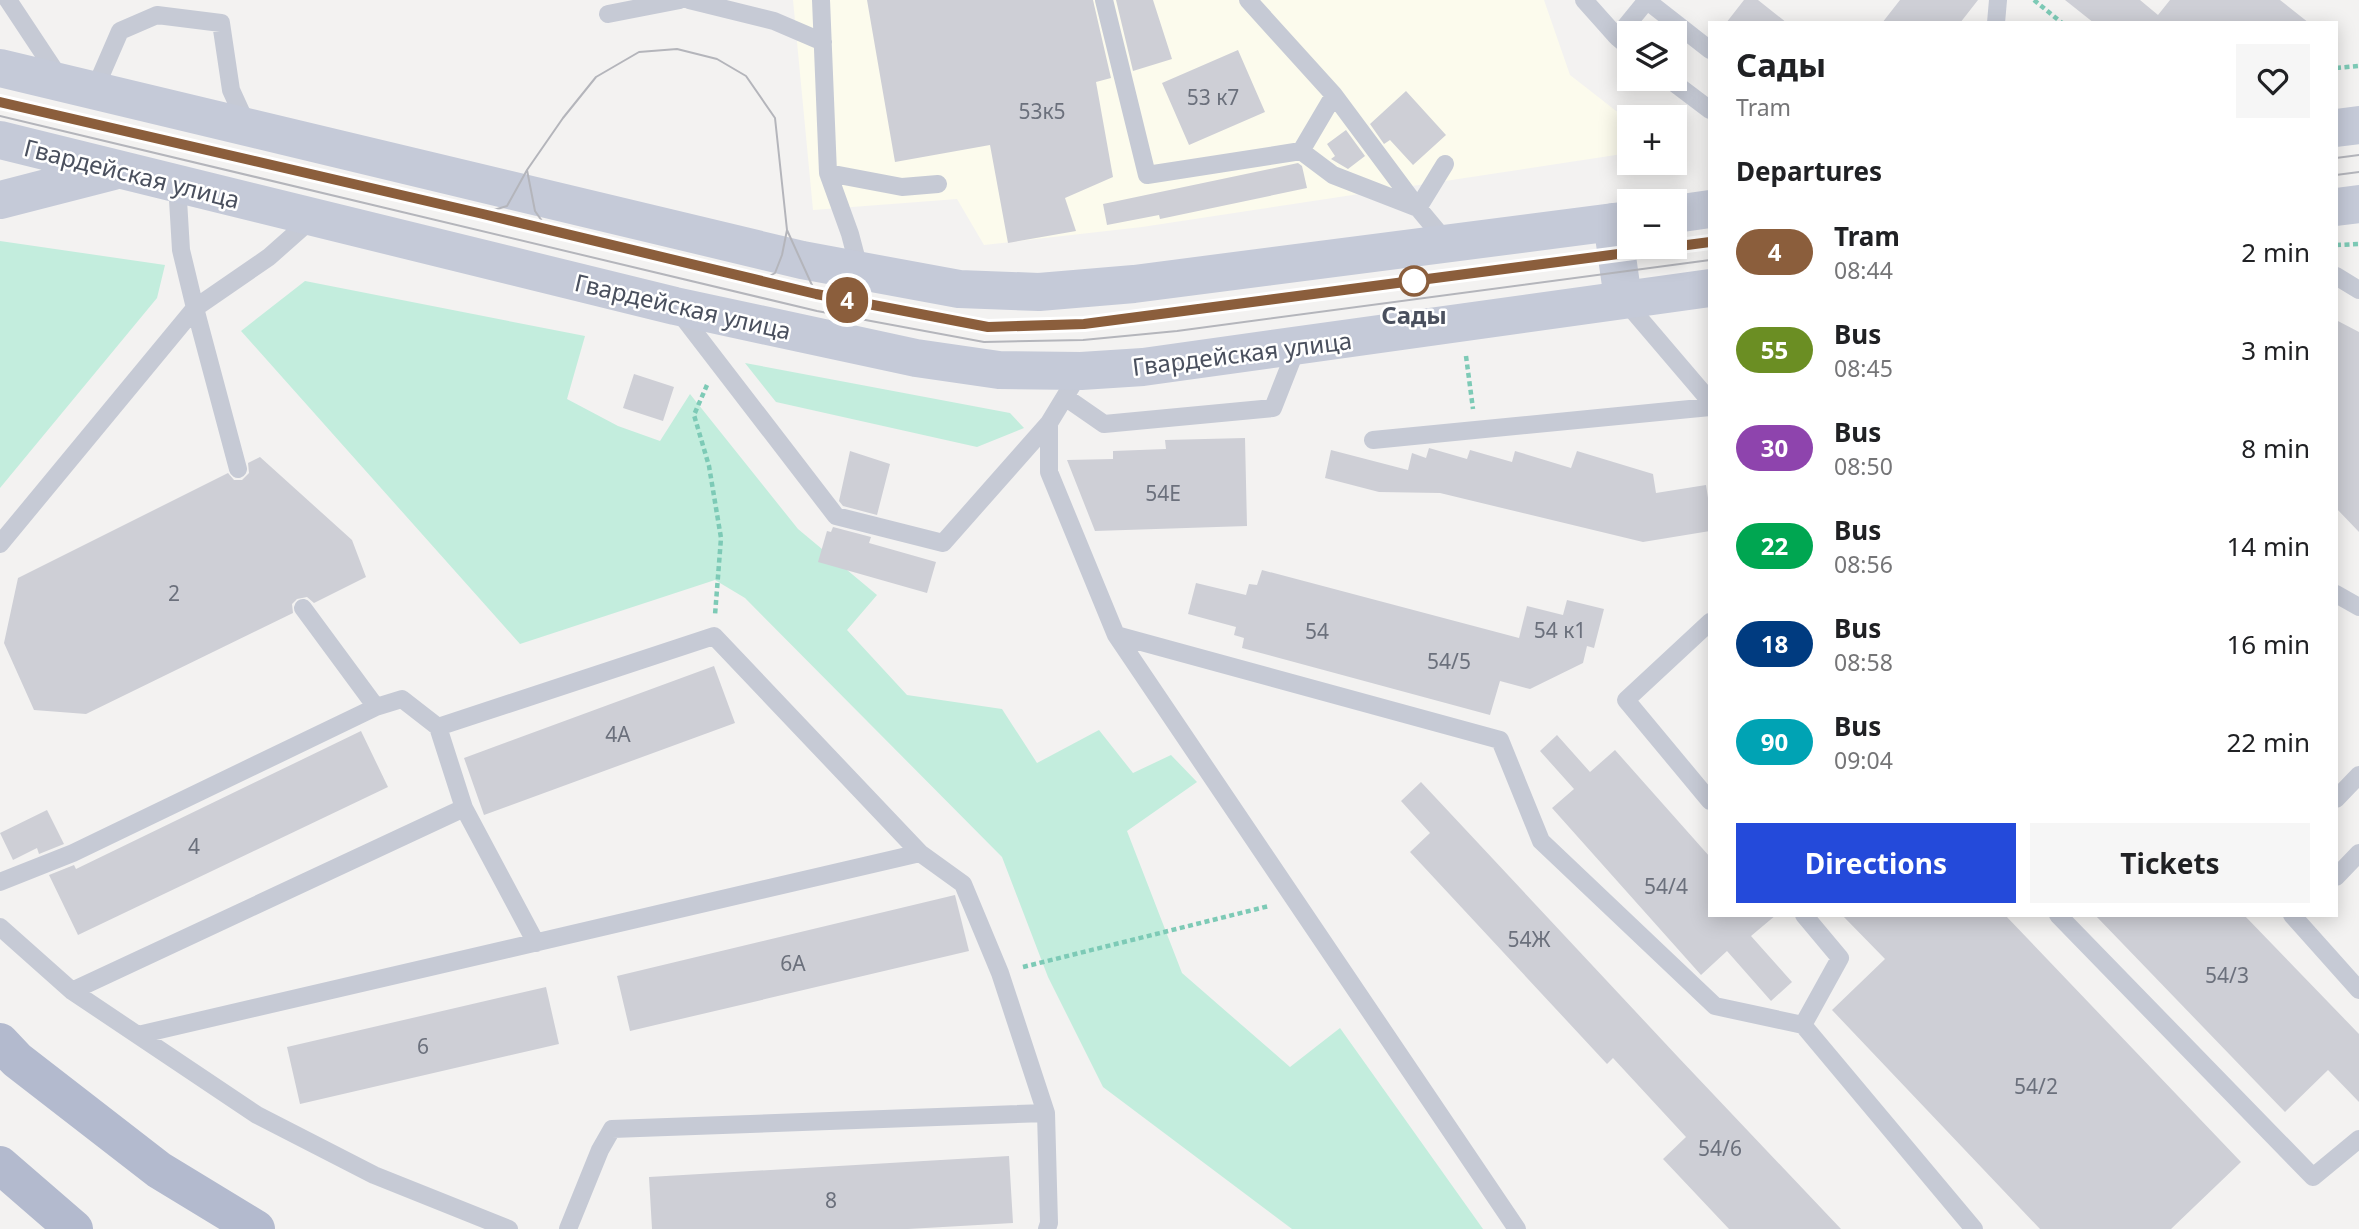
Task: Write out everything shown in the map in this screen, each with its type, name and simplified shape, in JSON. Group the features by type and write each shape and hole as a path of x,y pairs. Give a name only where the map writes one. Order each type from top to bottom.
{"main road":[{"path":"0,68 248,128 307,131 860,272 959,289 1039,292 1134,284 1617,222"},
{"path":"2338,128 2359,125"},
{"name":"Гвардейская улица","path":"0,140 675,306 916,358 1073,384 1143,367 1708,288"},
{"path":"0,200 120,169"},
{"path":"2338,207 2359,204"},
{"path":"1687,212 1708,209"},
{"path":"1622,259 1623,299"},
{"path":"0,1042 18,1060 159,1170 256,1229"},
{"path":"0,1165 70,1228"}],"lane":[{"path":"8,0 78,87 120,31 157,15 221,23 231,90 248,128"},
{"path":"608,14 680,0"},
{"path":"689,0 774,21 823,42"},
{"path":"821,0 828,173 850,234 860,272"},
{"path":"1104,0 1147,175 1301,151 1332,175 1418,208"},
{"path":"1248,0 1334,95 1448,244"},
{"path":"1584,0 1617,36"},
{"path":"1634,21 1646,0 1708,48"},
{"path":"1996,21 1998,0"},
{"path":"1685,91 1708,108"},
{"path":"1301,151 1334,95"},
{"path":"1418,208 1445,164"},
{"path":"828,173 902,187 938,184"},
{"path":"177,183 181,250 237,468"},
{"path":"0,544 195,308 269,257 313,218"},
{"path":"2338,277 2359,290"},
{"path":"1623,299 1708,399"},
{"path":"675,306 836,516 943,543 1049,423 1073,384 1104,424 1273,408 1297,347"},
{"path":"1373,440 1708,407"},
{"path":"1049,423 1049,472 1115,635 1517,1229"},
{"path":"2338,595 2359,607"},
{"path":"303,608 376,707"},
{"path":"1708,624 1626,700 1708,799"},
{"path":"1115,635 1500,740 1541,841 1715,1006 1803,1025 1974,1229"},
{"path":"438,727 714,636 920,853 963,884 1000,973 1046,1113 1047,1229"},
{"path":"0,882 73,853 376,707 401,699 438,727 464,808 536,943"},
{"path":"2338,797 2359,775"},
{"path":"72,991 464,808"},
{"path":"138,1035 920,853"},
{"path":"2338,875 2359,853"},
{"path":"1803,1025 1840,958 1806,917"},
{"path":"2060,917 2313,1177 2359,1139"},
{"path":"2296,917 2359,989"},
{"path":"0,927 72,991 257,1115 374,1174 509,1229"},
{"path":"568,1229 600,1150 612,1129 1046,1113"}],"path":[{"path":"2034,0 2060,21"},
{"path":"2338,68 2359,66"},
{"path":"2338,245 2359,244"},
{"path":"1466,355 1476,430"},
{"path":"714,636 721,538 709,466 694,415 717,362"},
{"path":"1000,973 1294,900"}],"shaded area":[{"path":"793,0 1544,0 1570,75 1617,112 1617,155 1142,227 984,245 957,199 813,210"}],"green space":[{"path":"0,241 165,265 157,298 0,488"},
{"path":"305,281 585,336 567,399 618,426 660,441 690,394 798,529 877,595 847,630 907,695 1002,709 1037,763 1099,730 1133,773 1171,755 1197,782 1127,831 1182,973 1290,1067 1340,1028 1483,1229 1292,1229 1103,1087 1048,977 1002,857 745,598 715,580 520,644 241,331"},
{"path":"745,363 1010,413 1024,428 977,447 776,402"}],"building":[{"path":"867,0 1093,0 1111,78 1096,82 1113,177 1065,198 1076,231 1008,243 990,145 895,162"},
{"path":"1116,0 1153,0 1172,59 1133,71"},
{"path":"1744,0 1758,0 1784,21 1728,21"},
{"path":"1900,0 1978,0 1962,21 1884,21"},
{"path":"2065,0 2140,0 2158,15 2170,0 2280,0 2306,21 2091,21"},
{"path":"1238,50 1265,112 1189,145 1162,83"},
{"path":"1406,91 1446,135 1413,165 1390,140 1384,144 1370,124"},
{"path":"1346,130 1365,156 1348,169 1331,159 1335,156 1327,144"},
{"path":"1298,163 1302,166 1307,188 1160,219 1159,215 1107,225 1103,204"},
{"path":"2338,321 2359,332 2359,532 2338,510"},
{"path":"634,374 674,387 663,421 623,408"},
{"path":"1245,438 1247,526 1095,531 1067,460 1113,459 1113,451 1166,449 1165,440"},
{"path":"1429,448 1467,459 1470,450 1512,462 1515,451 1571,468 1577,451 1653,474 1656,493 1706,485 1708,531 1643,542 1440,493 1379,492 1325,478 1331,450 1408,470 1412,453 1426,458"},
{"path":"850,451 890,464 877,515 843,506 839,501"},
{"path":"260,457 352,540 366,577 314,603 307,597 297,599 292,604 293,613 86,714 34,710 4,643 18,578 228,473 234,480 242,480 249,473 248,463"},
{"path":"833,527 871,537 869,543 936,562 927,593 818,562 827,531 831,532"},
{"path":"1262,570 1519,638 1527,606 1563,615 1567,600 1604,609 1594,648 1587,646 1583,663 1530,689 1500,681 1490,715 1242,648 1244,638 1234,635 1236,627 1188,614 1196,583 1246,595 1249,584 1257,585"},
{"path":"714,666 735,723 484,815 464,758"},
{"path":"361,731 388,787 78,935 49,875 74,865 76,869"},
{"path":"1557,735 1590,772 1615,750 1708,855 1708,917 1774,917 1751,936 1792,982 1771,1001 1727,951 1701,975 1552,808 1574,789 1540,751"},
{"path":"1421,782 1841,1229 1729,1229 1663,1159 1686,1137 1613,1058 1607,1064 1410,852 1430,833 1401,801"},
{"path":"47,810 64,844 39,854 37,848 13,860 0,833"},
{"path":"955,895 969,951 630,1031 617,976"},
{"path":"1844,917 2007,917 2241,1162 2171,1229 2040,1229 1832,1010 1885,959"},
{"path":"2097,917 2246,917 2359,1034 2359,1102 2328,1070 2285,1112"},
{"path":"546,987 559,1044 300,1104 287,1047"},
{"path":"1009,1156 1013,1223 908,1229 652,1229 649,1177"}],"tram line":[{"path":"484,213 507,206 527,170 596,77 639,52 677,49 717,59 746,76 775,118 787,230 816,294"},
{"path":"0,102 483,213 816,294 988,327 1084,324 1708,242"},
{"name":"4","path":"0,102 816,294 988,327 1084,324 1708,242"},
{"path":"0,116 817,311 984,342 1083,340 1177,331 1708,260"},
{"path":"2338,158 2359,155"},
{"path":"527,170 535,211 549,231"},
{"path":"2338,175 2359,172"},
{"path":"759,282 775,273 787,230"}],"place":[{"name":"Сады","path":"1414,281"}]}
